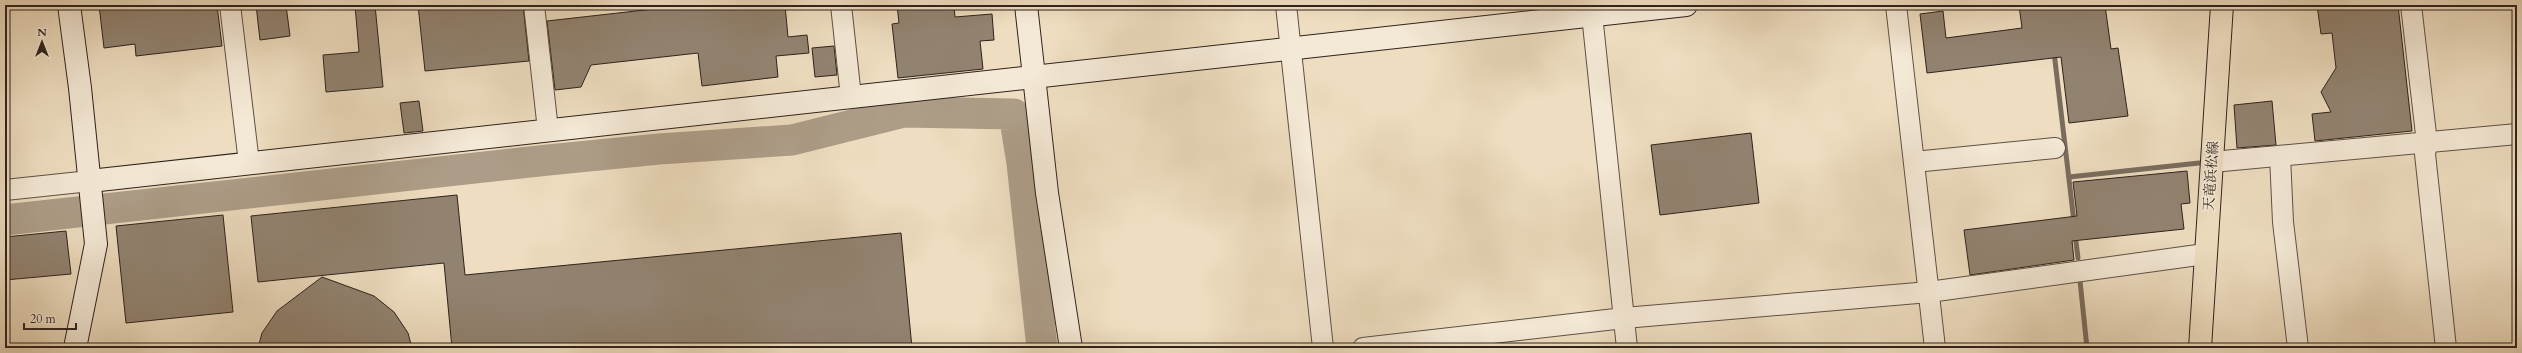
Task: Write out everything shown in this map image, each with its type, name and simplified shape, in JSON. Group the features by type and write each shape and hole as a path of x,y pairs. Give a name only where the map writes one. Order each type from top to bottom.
{"main road":[{"name":"天竜浜松線","path":"2200,348 2222,5"}],"street":[{"path":"69,5 96,244 75,348"},
{"path":"230,5 249,163"},
{"path":"534,5 548,130"},
{"path":"841,5 851,97"},
{"path":"1026,5 1047,193 1071,348"},
{"path":"1286,5 1323,348"},
{"path":"5,190 1291,49 1591,10 1686,5"},
{"path":"1896,5 1935,348"},
{"path":"2412,5 2428,143 2425,154 2446,348"},
{"path":"1591,10 1627,348"},
{"path":"2212,162 2517,134"},
{"path":"1914,162 2055,148"},
{"path":"2280,156 2282,222 2298,348"},
{"path":"1363,348 1624,318 1929,292 2205,254"}],"building":[{"path":"99,5 217,5 222,46 136,56 135,44 104,48"},
{"path":"256,5 286,5 290,36 260,40"},
{"path":"355,5 375,5 383,87 326,92 323,55 359,52"},
{"path":"418,5 523,5 529,61 425,71"},
{"path":"689,5 785,5 788,37 807,35 809,53 776,56 778,77 702,86 698,53 591,65 581,87 555,90 547,21"},
{"path":"897,5 954,5 955,17 992,14 994,40 980,41 983,69 898,78 892,24 899,23"},
{"path":"2019,5 2105,5 2111,49 2118,48 2128,116 2069,123 2061,57 1927,73 1920,14 1943,11 1946,38 2022,28"},
{"path":"2317,5 2398,5 2412,131 2315,141 2312,114 2331,112 2321,92 2336,68 2332,33 2321,34"},
{"path":"834,46 837,75 815,77 812,48"},
{"path":"419,101 423,131 404,133 400,103"},
{"path":"2272,101 2276,145 2237,148 2234,105"},
{"path":"1751,133 1759,203 1660,215 1651,145"},
{"path":"2187,171 2190,203 2181,204 2184,229 2072,241 2074,260 1970,275 1964,230 2077,216 2073,182"},
{"path":"457,195 465,275 901,233 912,348 452,348 444,263 258,282 251,216"},
{"path":"223,215 233,312 126,323 116,226"},
{"path":"66,231 71,274 5,280 5,237"},
{"path":"322,277 374,296 394,312 408,333 412,348 258,348 262,333 277,311"}],"waterway":[{"path":"2054,52 2074,222"},
{"path":"5,220 548,160 659,149 792,140 904,112 1014,114 1022,163 1042,348"},
{"path":"2069,177 2199,163"},
{"path":"2075,234 2078,258"},
{"path":"2080,281 2087,348"}]}
